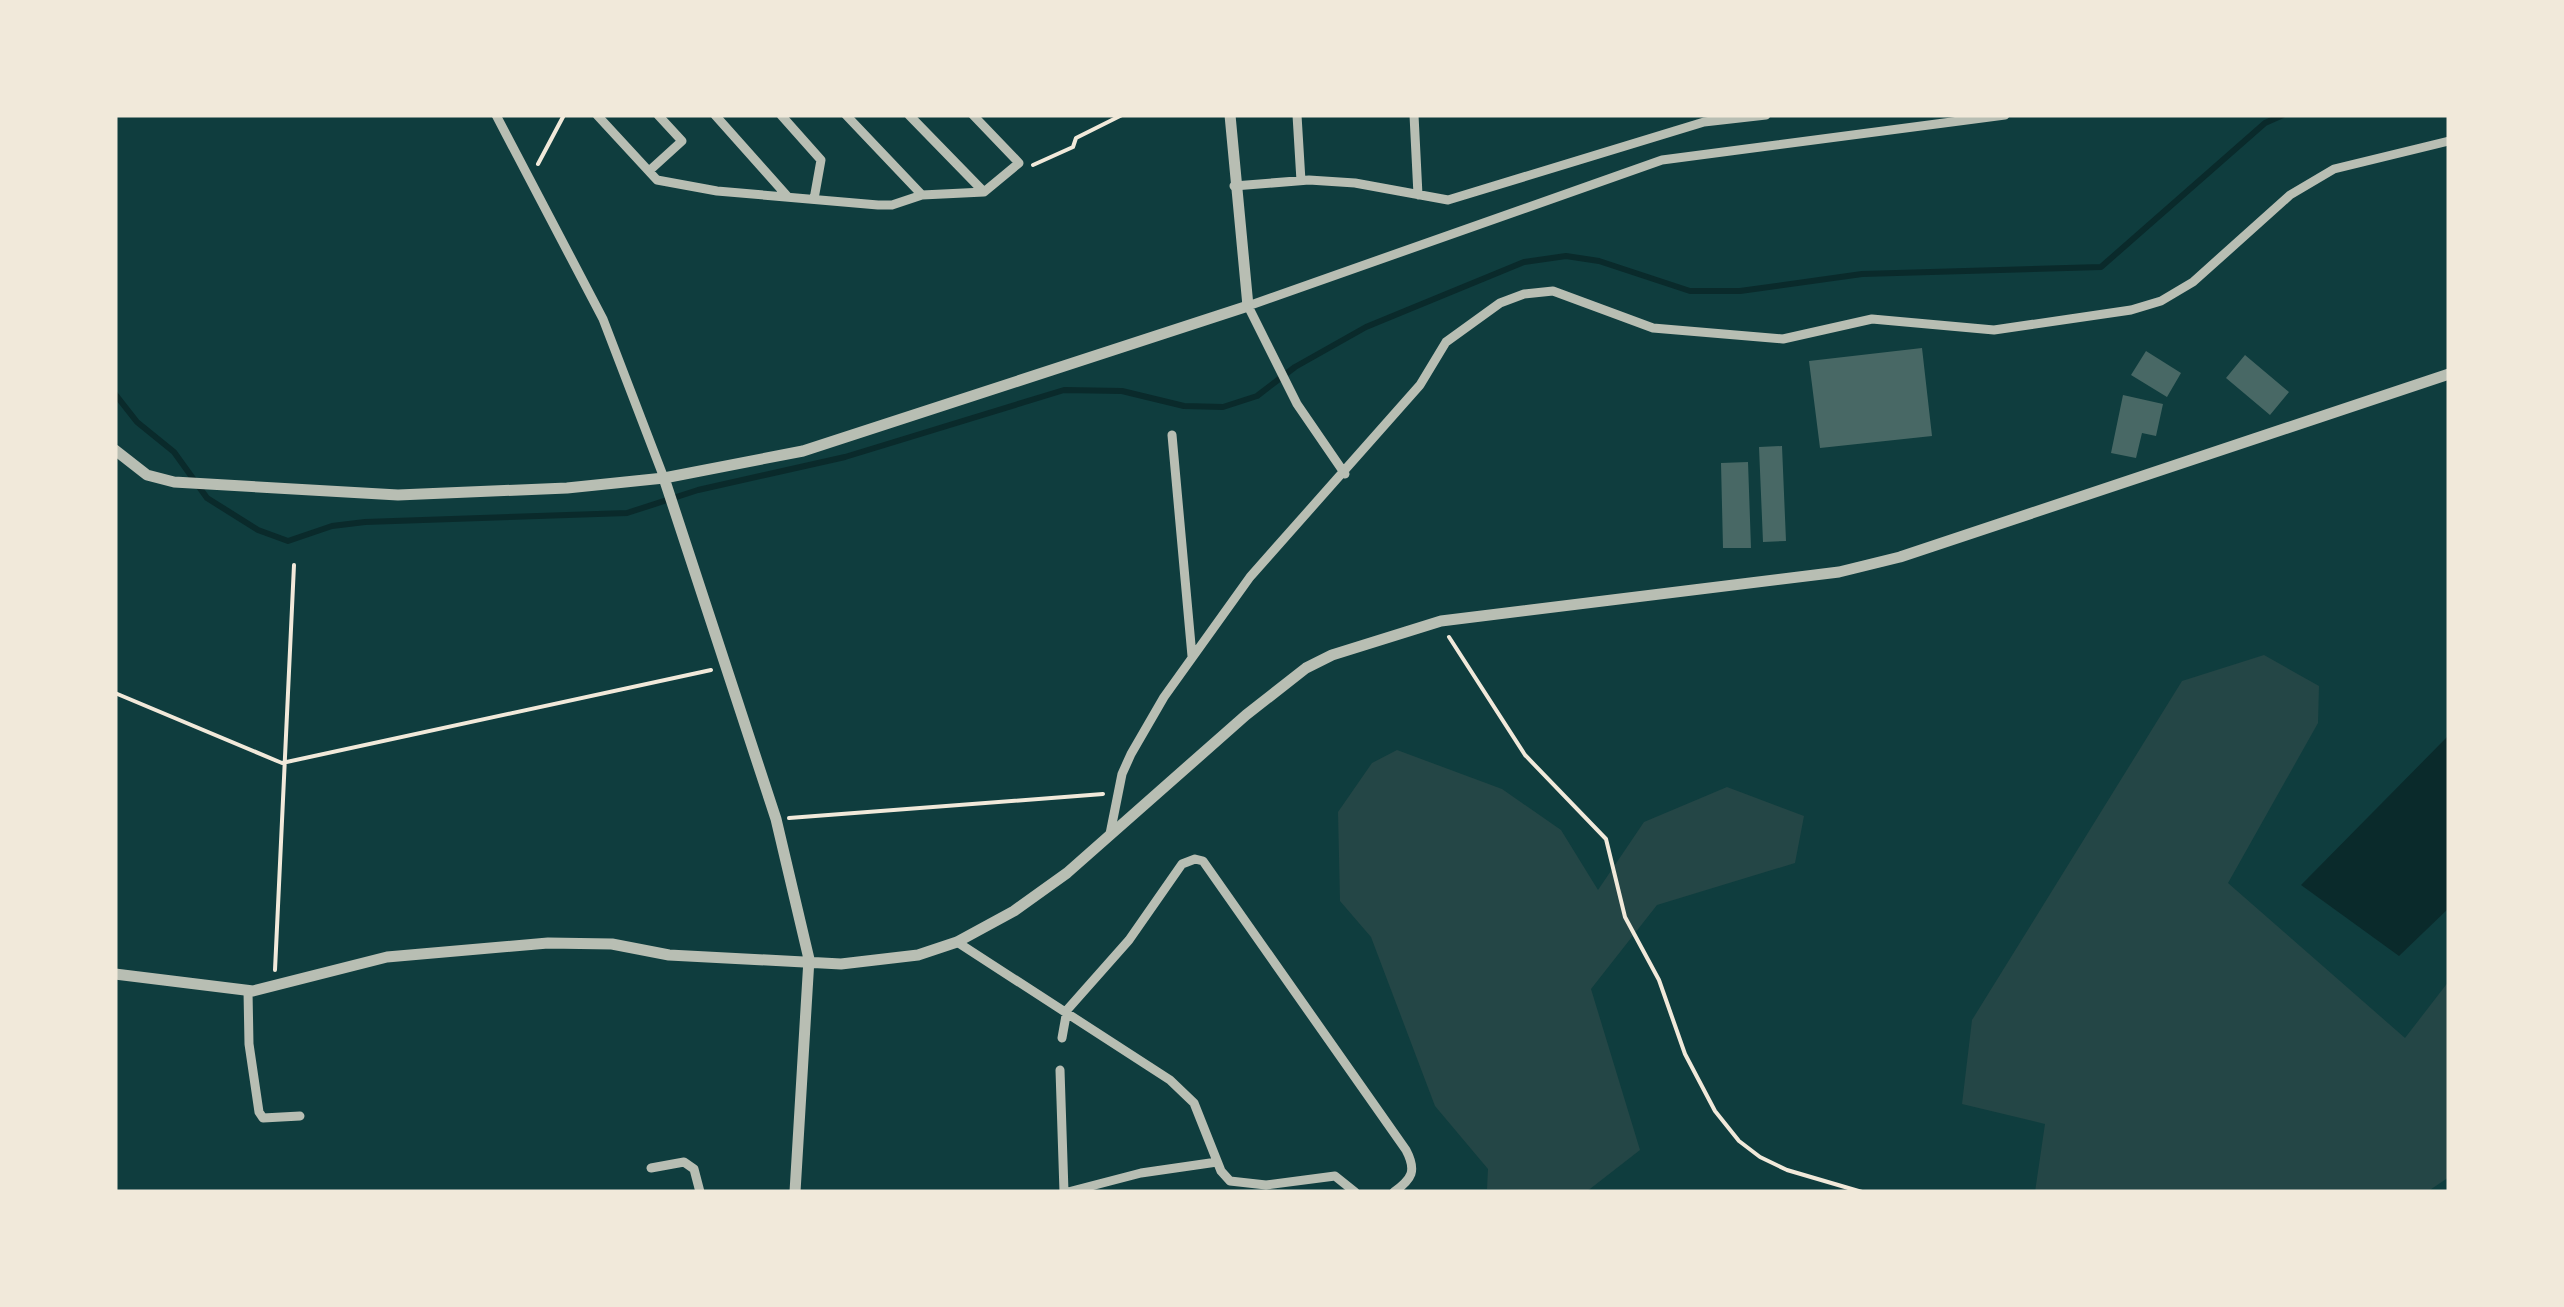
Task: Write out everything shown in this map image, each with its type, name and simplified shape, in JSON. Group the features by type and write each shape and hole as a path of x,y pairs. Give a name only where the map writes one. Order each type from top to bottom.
{"street":[{"path":"496,115 603,318 674,506 776,819 808,959 795,1192"},
{"path":"597,115 657,180 716,192 892,206 922,194 984,192 1019,163 973,115"},
{"path":"648,171 682,141 658,115"},
{"path":"714,115 788,196"},
{"path":"782,115 821,160 814,199"},
{"path":"846,115 922,194"},
{"path":"909,115 984,192"},
{"path":"1230,115 1248,306 1286,386 1345,474"},
{"path":"1297,115 1301,181"},
{"path":"1414,115 1418,195"},
{"path":"1234,186 1301,181 1355,183 1448,200 1704,122 1766,115"},
{"path":"115,450 147,474 174,482 222,486 414,494 665,482 803,451 1248,306 1662,160 2005,115"},
{"path":"1110,834 1131,754 1192,656 1250,577 1420,385 1446,342 1500,303 1524,294 1553,291 1653,328 1783,339 1872,319 1994,330 2131,310 2161,300 2193,282 2290,196 2334,169 2449,141"},
{"path":"115,974 248,991 387,957 548,943 612,944 669,955 808,959 841,964 881,961 957,942 1028,902 1306,668 1362,644 1441,621 1822,574 1900,558 2449,374"},
{"path":"1172,435 1192,656"},
{"path":"1062,1038 1067,1010 1130,940 1182,864 1195,858 1203,861 1406,1150 1414,1170 1410,1180 1394,1192"},
{"path":"957,942 1170,1080 1194,1103 1217,1162 1230,1180 1239,1185 1335,1176 1355,1192"},
{"path":"248,991 249,1044 259,1112 263,1118 300,1116"},
{"path":"1060,1070 1066,1192 1141,1173 1217,1162"},
{"path":"651,1168 684,1162 694,1169 700,1192"}],"path":[{"path":"530,179 564,115"},
{"path":"1019,163 1033,165 1074,147 1076,138 1122,115"},
{"path":"274,987 294,565"},
{"path":"1441,621 1525,755 1606,839 1625,917 1659,980 1685,1054 1716,1111 1738,1141 1760,1157 1862,1192"},
{"path":"115,692 282,764 726,666"},
{"path":"776,819 1118,792"}],"shaded area":[{"path":"2264,655 2319,686 2318,723 2228,883 2405,1038 2449,981 2449,1177 2427,1192 2035,1192 2045,1124 1962,1104 1972,1020 2182,681"},
{"path":"2449,735 2449,908 2399,956 2301,885"},
{"path":"1397,750 1502,789 1561,830 1598,890 1644,822 1727,787 1804,816 1795,863 1657,905 1591,989 1640,1150 1586,1192 1487,1189 1488,1169 1435,1106 1371,937 1340,901 1338,812 1372,763"}],"building":[{"path":"1922,348 1932,436 1820,448 1809,361"},
{"path":"2146,351 2181,373 2167,397 2131,375"},
{"path":"2245,355 2289,392 2270,415 2226,378"},
{"path":"2123,395 2163,404 2156,436 2142,433 2136,458 2111,453"},
{"path":"1782,446 1786,541 1763,542 1759,447"},
{"path":"1748,462 1751,548 1723,548 1721,463"}],"waterway":[{"path":"115,394 137,422 174,452 207,498 258,530 288,541 332,526 365,522 627,513 698,490 845,457 1064,390 1122,391 1184,406 1223,407 1257,396 1295,367 1366,327 1524,262 1566,256 1599,261 1690,291 1740,291 1862,274 2101,267 2265,123 2283,115"}]}
